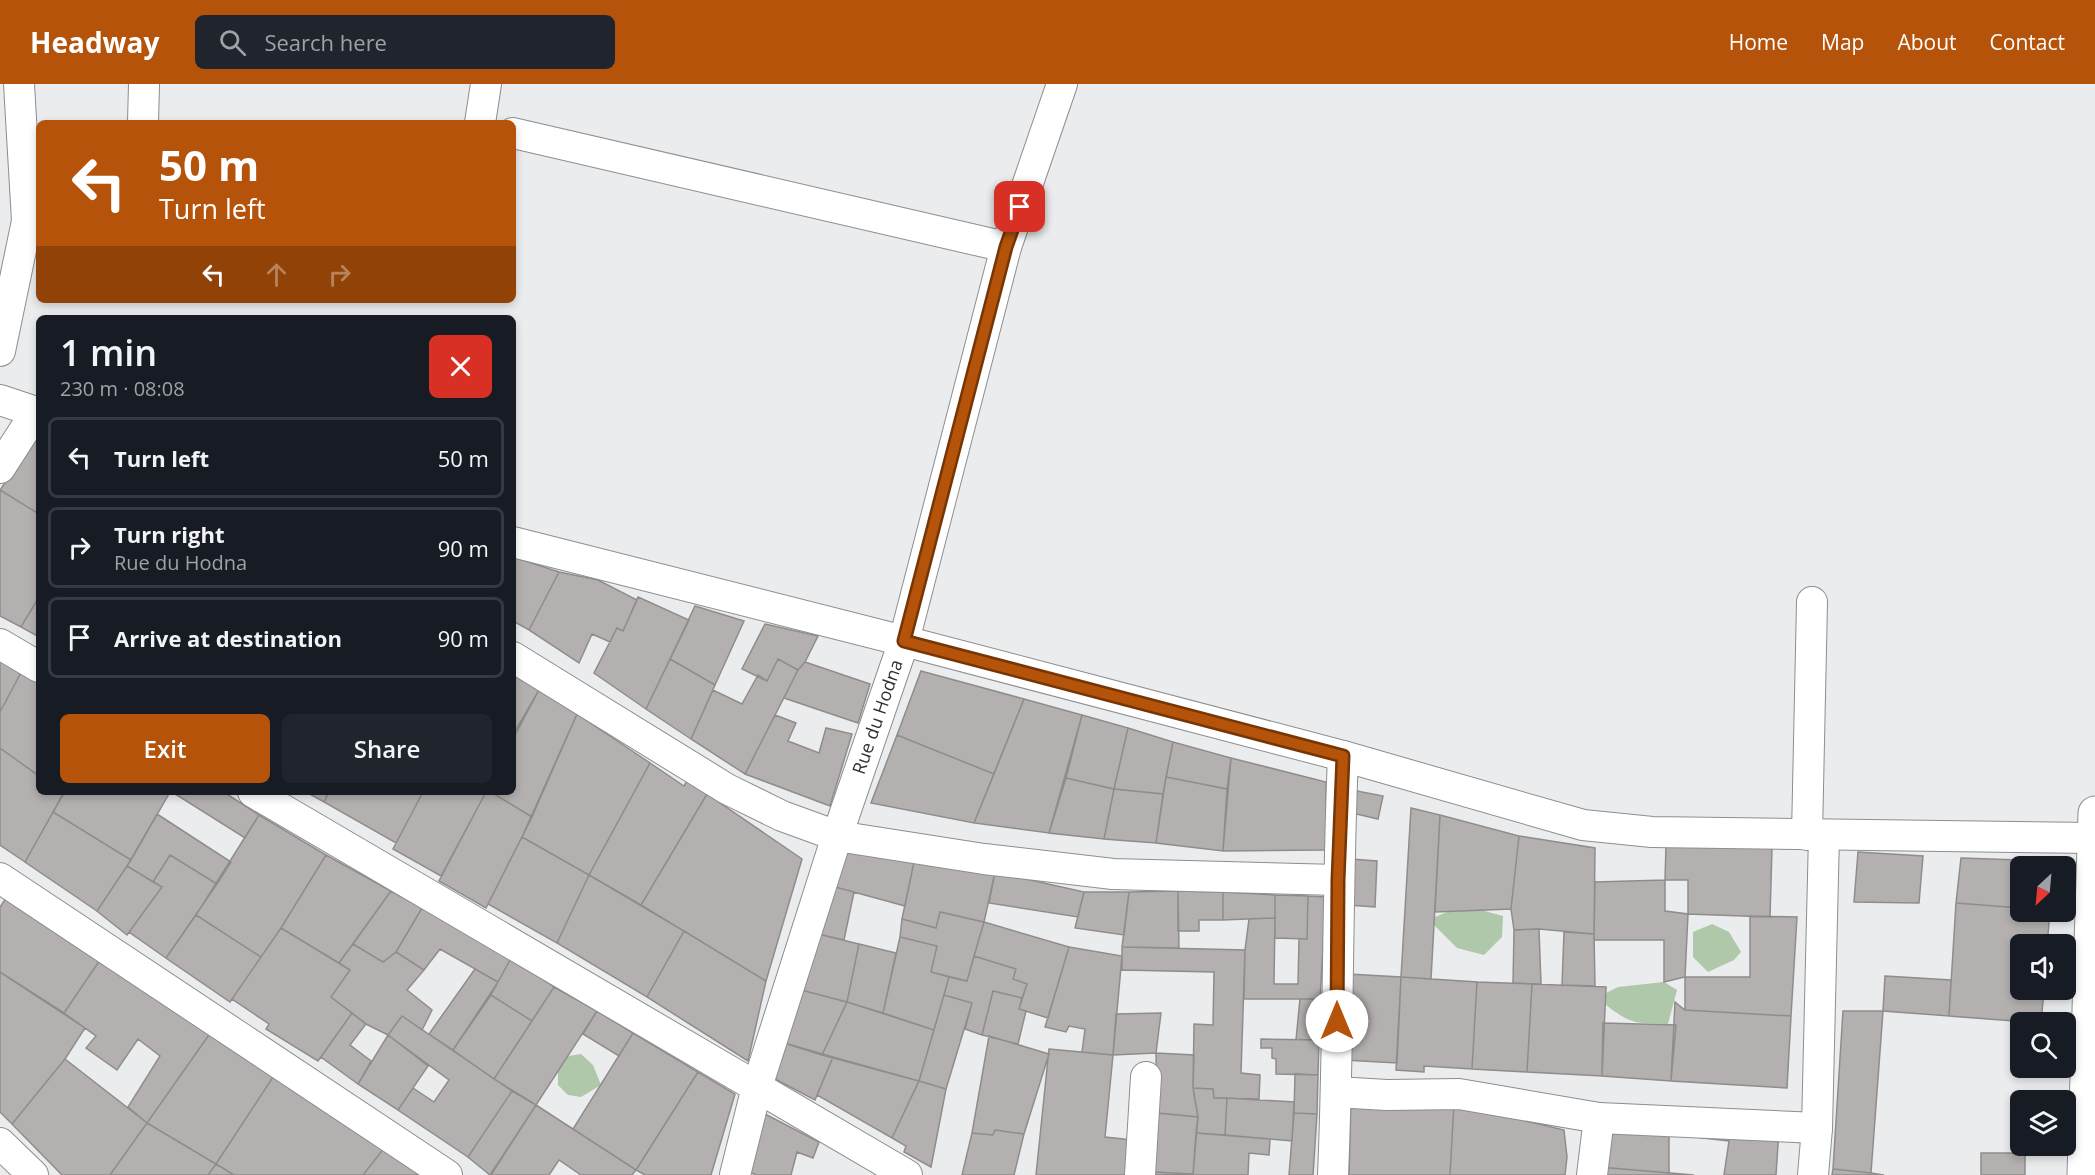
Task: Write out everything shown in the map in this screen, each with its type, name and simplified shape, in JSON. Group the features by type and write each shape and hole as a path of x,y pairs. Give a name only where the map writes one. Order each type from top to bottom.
{"main road":[{"path":"2084,1175 2095,813"}],"street":[{"path":"143,120 144,84"},
{"path":"480,120 486,84"},
{"name":"Rue du Hodna","path":"735,1175 757,1087 837,836 904,641 1006,247 1062,84"},
{"path":"0,351 33,222 13,96"},
{"path":"516,134 1006,247"},
{"path":"0,400 36,413"},
{"path":"0,468 36,414"},
{"path":"516,543 1343,756 1583,825 1652,832 2094,838"},
{"path":"1812,603 1817,1128 1813,1175"},
{"path":"0,644 36,665"},
{"path":"516,659 727,789 782,816 837,836 984,859 1113,874 1338,880"},
{"path":"1333,1175 1338,880 1343,756"},
{"path":"258,795 907,1175"},
{"path":"0,878 447,1175"},
{"path":"1140,1175 1146,1077"},
{"path":"1336,1092 1387,1095 1459,1094 1599,1118 1817,1128"},
{"path":"1592,1175 1599,1118"},
{"path":"0,1143 33,1175"}],"green space":[{"path":"1481,910 1503,916 1502,937 1484,955 1457,948 1434,925 1435,917 1447,912"},
{"path":"1712,924 1729,932 1741,952 1734,960 1708,972 1693,957 1693,932"},
{"path":"1664,982 1677,990 1668,1024 1634,1021 1621,1016 1605,1004 1606,993 1618,987"},
{"path":"581,1054 593,1065 601,1085 581,1097 568,1095 558,1085 558,1072 568,1056"}],"building":[{"path":"36,437 36,512 0,490"},
{"path":"0,490 36,512 36,602 21,627 0,616"},
{"path":"516,558 559,572 529,630 516,623"},
{"path":"559,572 598,580 637,600 623,631 617,628 610,642 592,634 579,663 529,630"},
{"path":"638,597 689,620 646,709 594,673 617,628 623,631"},
{"path":"36,602 36,635 21,627"},
{"path":"695,606 744,621 715,685 670,659"},
{"path":"765,624 818,636 805,662 798,670 778,659 767,681 742,669"},
{"path":"0,658 24,667 0,712"},
{"path":"670,659 715,685 691,739 646,709"},
{"path":"778,659 798,670 745,774 691,739 713,690 742,704 758,675 767,681"},
{"path":"805,662 870,684 858,723 784,698 798,670"},
{"path":"24,667 36,674 36,774 0,748 0,712"},
{"path":"921,671 1024,699 994,774 897,735"},
{"path":"516,674 540,688 516,733"},
{"path":"540,688 577,714 532,817 496,795 516,795 516,730"},
{"path":"1024,699 1082,715 1049,833 974,823"},
{"path":"577,714 650,763 589,875 522,837"},
{"path":"775,715 796,723 788,741 819,753 826,728 852,734 830,806 745,774"},
{"path":"1082,715 1128,728 1114,789 1066,778"},
{"path":"1128,728 1173,742 1163,794 1114,789"},
{"path":"897,735 994,774 974,823 871,803"},
{"path":"1173,742 1231,758 1227,789 1166,777"},
{"path":"0,748 36,774 36,795 63,795 25,862 0,845"},
{"path":"1231,758 1326,782 1326,850 1223,851"},
{"path":"650,763 684,786 687,781 707,794 641,905 589,875"},
{"path":"1166,777 1227,789 1223,851 1156,843"},
{"path":"1066,778 1114,789 1104,839 1049,833"},
{"path":"1114,789 1163,794 1156,843 1104,839"},
{"path":"1357,791 1383,796 1378,819 1352,813"},
{"path":"707,794 802,859 766,981 641,905"},
{"path":"62,795 168,795 131,860 53,812"},
{"path":"177,795 229,795 259,815 245,838"},
{"path":"311,795 328,795 324,802"},
{"path":"328,795 421,795 396,843 324,802"},
{"path":"421,795 484,795 441,876 393,849"},
{"path":"484,795 496,795 532,817 486,908 439,881"},
{"path":"1411,808 1440,815 1431,979 1401,977"},
{"path":"53,812 131,860 97,911 25,862"},
{"path":"157,814 231,862 217,884 170,855 153,882 127,866"},
{"path":"259,815 326,855 261,957 196,915"},
{"path":"1440,815 1519,836 1511,909 1435,912"},
{"path":"1519,836 1595,848 1594,934 1539,929 1514,930 1511,909"},
{"path":"522,837 589,875 557,943 488,904"},
{"path":"1666,845 1772,848 1770,917 1688,914 1688,880 1665,880"},
{"path":"842,846 915,857 905,906 828,885"},
{"path":"1858,852 1923,856 1919,903 1854,902"},
{"path":"170,855 217,884 166,958 129,932 162,887 153,882"},
{"path":"326,855 391,891 339,963 281,928"},
{"path":"915,857 995,872 984,922 940,912 936,928 902,919"},
{"path":"1961,858 2010,860 2010,907 1956,903"},
{"path":"1351,859 1377,861 1375,907 1348,905"},
{"path":"127,866 162,887 127,935 97,911"},
{"path":"995,872 1084,892 1078,917 989,903"},
{"path":"589,875 684,931 647,997 557,943"},
{"path":"1665,880 1665,911 1688,914 1685,977 1664,982 1664,940 1594,940 1595,882"},
{"path":"828,885 854,892 844,940 814,933"},
{"path":"391,891 422,908 396,952 383,962 353,944"},
{"path":"1178,891 1223,892 1223,920 1199,920 1199,931 1178,931"},
{"path":"1178,891 1179,948 1122,947 1129,892"},
{"path":"1084,892 1129,892 1124,935 1075,928"},
{"path":"1223,892 1275,895 1275,918 1223,920"},
{"path":"1275,895 1308,896 1307,939 1275,938"},
{"path":"1308,896 1326,897 1320,999 1244,999 1245,950 1249,919 1275,918 1274,984 1298,984 1299,939 1307,939"},
{"path":"6,898 102,957 64,1013 0,972 0,907"},
{"path":"1956,903 2010,907 2010,922 2049,922 2048,934 2010,934 2010,1000 2043,1000 2042,1012 2010,1012 2010,1021 1949,1016"},
{"path":"422,908 511,958 498,982 440,949 424,970 396,952"},
{"path":"940,912 984,922 967,981 931,972 937,946 900,937 902,919 936,928"},
{"path":"196,915 261,957 230,1002 166,958"},
{"path":"1750,916 1797,917 1791,1016 1685,1010 1685,977 1750,977"},
{"path":"984,922 1069,947 1048,1018 1019,1009 1027,984 1013,979 1016,969 974,956"},
{"path":"281,928 350,970 331,997 352,1013 318,1061 266,1029 269,1024 232,999"},
{"path":"1539,929 1541,984 1513,983 1514,930"},
{"path":"684,931 766,981 748,1061 647,997"},
{"path":"1564,932 1594,934 1595,986 1562,985"},
{"path":"814,933 859,944 847,1002 801,990"},
{"path":"900,937 937,946 931,972 949,977 934,1030 883,1013"},
{"path":"353,944 383,962 396,952 424,970 407,990 432,1010 422,1030 402,1016 388,1035 366,1024 331,997 350,970 339,963"},
{"path":"859,944 896,953 883,1013 847,1002"},
{"path":"1069,947 1122,956 1113,1055 1082,1052 1085,1029 1069,1026 1066,1032 1045,1027"},
{"path":"1122,947 1245,950 1241,1073 1260,1075 1259,1099 1214,1098 1213,1089 1193,1088 1194,1024 1213,1025 1214,972 1122,970"},
{"path":"974,956 1016,969 1013,979 1027,984 1022,998 993,991 982,1035 965,1029 972,1003 944,995 949,977 967,981"},
{"path":"102,957 211,1032 147,1123 128,1107 160,1056 138,1039 117,1070 86,1048 96,1036 64,1013"},
{"path":"511,958 554,987 532,1021 491,995"},
{"path":"475,969 498,982 453,1050 429,1034"},
{"path":"0,972 85,1028 65,1059 12,1124 0,1112"},
{"path":"1348,974 1401,977 1397,1063 1344,1060"},
{"path":"1885,976 1951,980 1949,1016 1883,1011"},
{"path":"1401,977 1477,982 1472,1069 1424,1066 1424,1072 1396,1070"},
{"path":"1477,982 1532,984 1527,1072 1472,1069"},
{"path":"1532,984 1606,987 1602,1076 1527,1072"},
{"path":"554,987 597,1011 536,1105 494,1079"},
{"path":"801,990 847,1002 822,1055 781,1042"},
{"path":"993,991 1022,998 1019,1009 1026,1011 1018,1044 982,1035"},
{"path":"491,995 532,1021 494,1079 453,1050"},
{"path":"944,995 972,1003 946,1089 919,1081"},
{"path":"1300,999 1320,999 1319,1040 1296,1040"},
{"path":"847,1002 934,1030 919,1081 822,1055"},
{"path":"1675,1002 1685,1010 1791,1016 1787,1088 1671,1081"},
{"path":"597,1011 633,1033 619,1056 583,1034"},
{"path":"1843,1011 1883,1011 1871,1173 1833,1169"},
{"path":"352,1013 366,1024 350,1045 371,1061 358,1084 321,1057"},
{"path":"1161,1013 1156,1053 1113,1055 1116,1014"},
{"path":"402,1016 512,1091 468,1157 398,1110 413,1088 434,1102 449,1080 388,1035"},
{"path":"1603,1023 1676,1025 1671,1081 1602,1076"},
{"path":"211,1032 275,1074 216,1164 147,1123"},
{"path":"633,1033 698,1072 636,1170 573,1129"},
{"path":"388,1035 428,1066 398,1110 358,1084"},
{"path":"989,1036 1049,1054 1024,1134 995,1130 993,1135 972,1133"},
{"path":"1261,1039 1319,1040 1318,1075 1276,1074 1276,1059 1272,1058 1272,1048 1261,1048"},
{"path":"781,1042 833,1057 815,1100 773,1078"},
{"path":"1049,1049 1113,1055 1105,1137 1132,1140 1128,1175 1036,1175"},
{"path":"1156,1053 1194,1055 1193,1088 1198,1117 1157,1113"},
{"path":"833,1057 919,1081 892,1138 817,1095"},
{"path":"65,1059 147,1123 110,1175 62,1175 12,1124"},
{"path":"698,1072 735,1094 711,1175 645,1175 636,1170"},
{"path":"275,1074 385,1147 363,1175 234,1175 216,1164"},
{"path":"1295,1074 1318,1075 1317,1114 1294,1113"},
{"path":"919,1081 946,1089 931,1167 904,1152 906,1146 892,1138"},
{"path":"1193,1088 1213,1089 1214,1098 1227,1098 1225,1135 1196,1133 1198,1117"},
{"path":"512,1091 536,1105 490,1175 468,1157"},
{"path":"1351,1096 1454,1104 1450,1175 1349,1175"},
{"path":"1227,1098 1294,1102 1292,1141 1225,1135"},
{"path":"1454,1104 1564,1130 1567,1157 1565,1175 1450,1175"},
{"path":"536,1105 636,1170 632,1175 581,1175 559,1160 549,1175 491,1175"},
{"path":"1157,1113 1198,1117 1193,1174 1153,1172"},
{"path":"1294,1113 1317,1114 1313,1175 1289,1175"},
{"path":"765,1114 819,1142 813,1158 797,1152 791,1175 756,1175 747,1171"},
{"path":"147,1123 216,1164 208,1175 110,1175"},
{"path":"1612,1128 1669,1134 1669,1173 1599,1167"},
{"path":"995,1130 1024,1134 1014,1175 962,1175 972,1133 993,1135"},
{"path":"1779,1130 1776,1175 1724,1175 1729,1141 1669,1134"},
{"path":"1196,1133 1270,1139 1269,1155 1249,1153 1248,1175 1193,1175"},
{"path":"385,1147 424,1175 363,1175"},
{"path":"1981,1153 2010,1153 2010,1156 2025,1156 2025,1175 1981,1175"},
{"path":"216,1164 234,1175 208,1175"},
{"path":"1599,1167 1694,1175 1598,1175"},
{"path":"1833,1169 1871,1173 1884,1175 1832,1175"},
{"path":"1153,1172 1193,1174 1153,1175"}],"route":[{"path":"1020,207 1006,247 904,641 1343,756 1338,880 1337,1021"}]}
